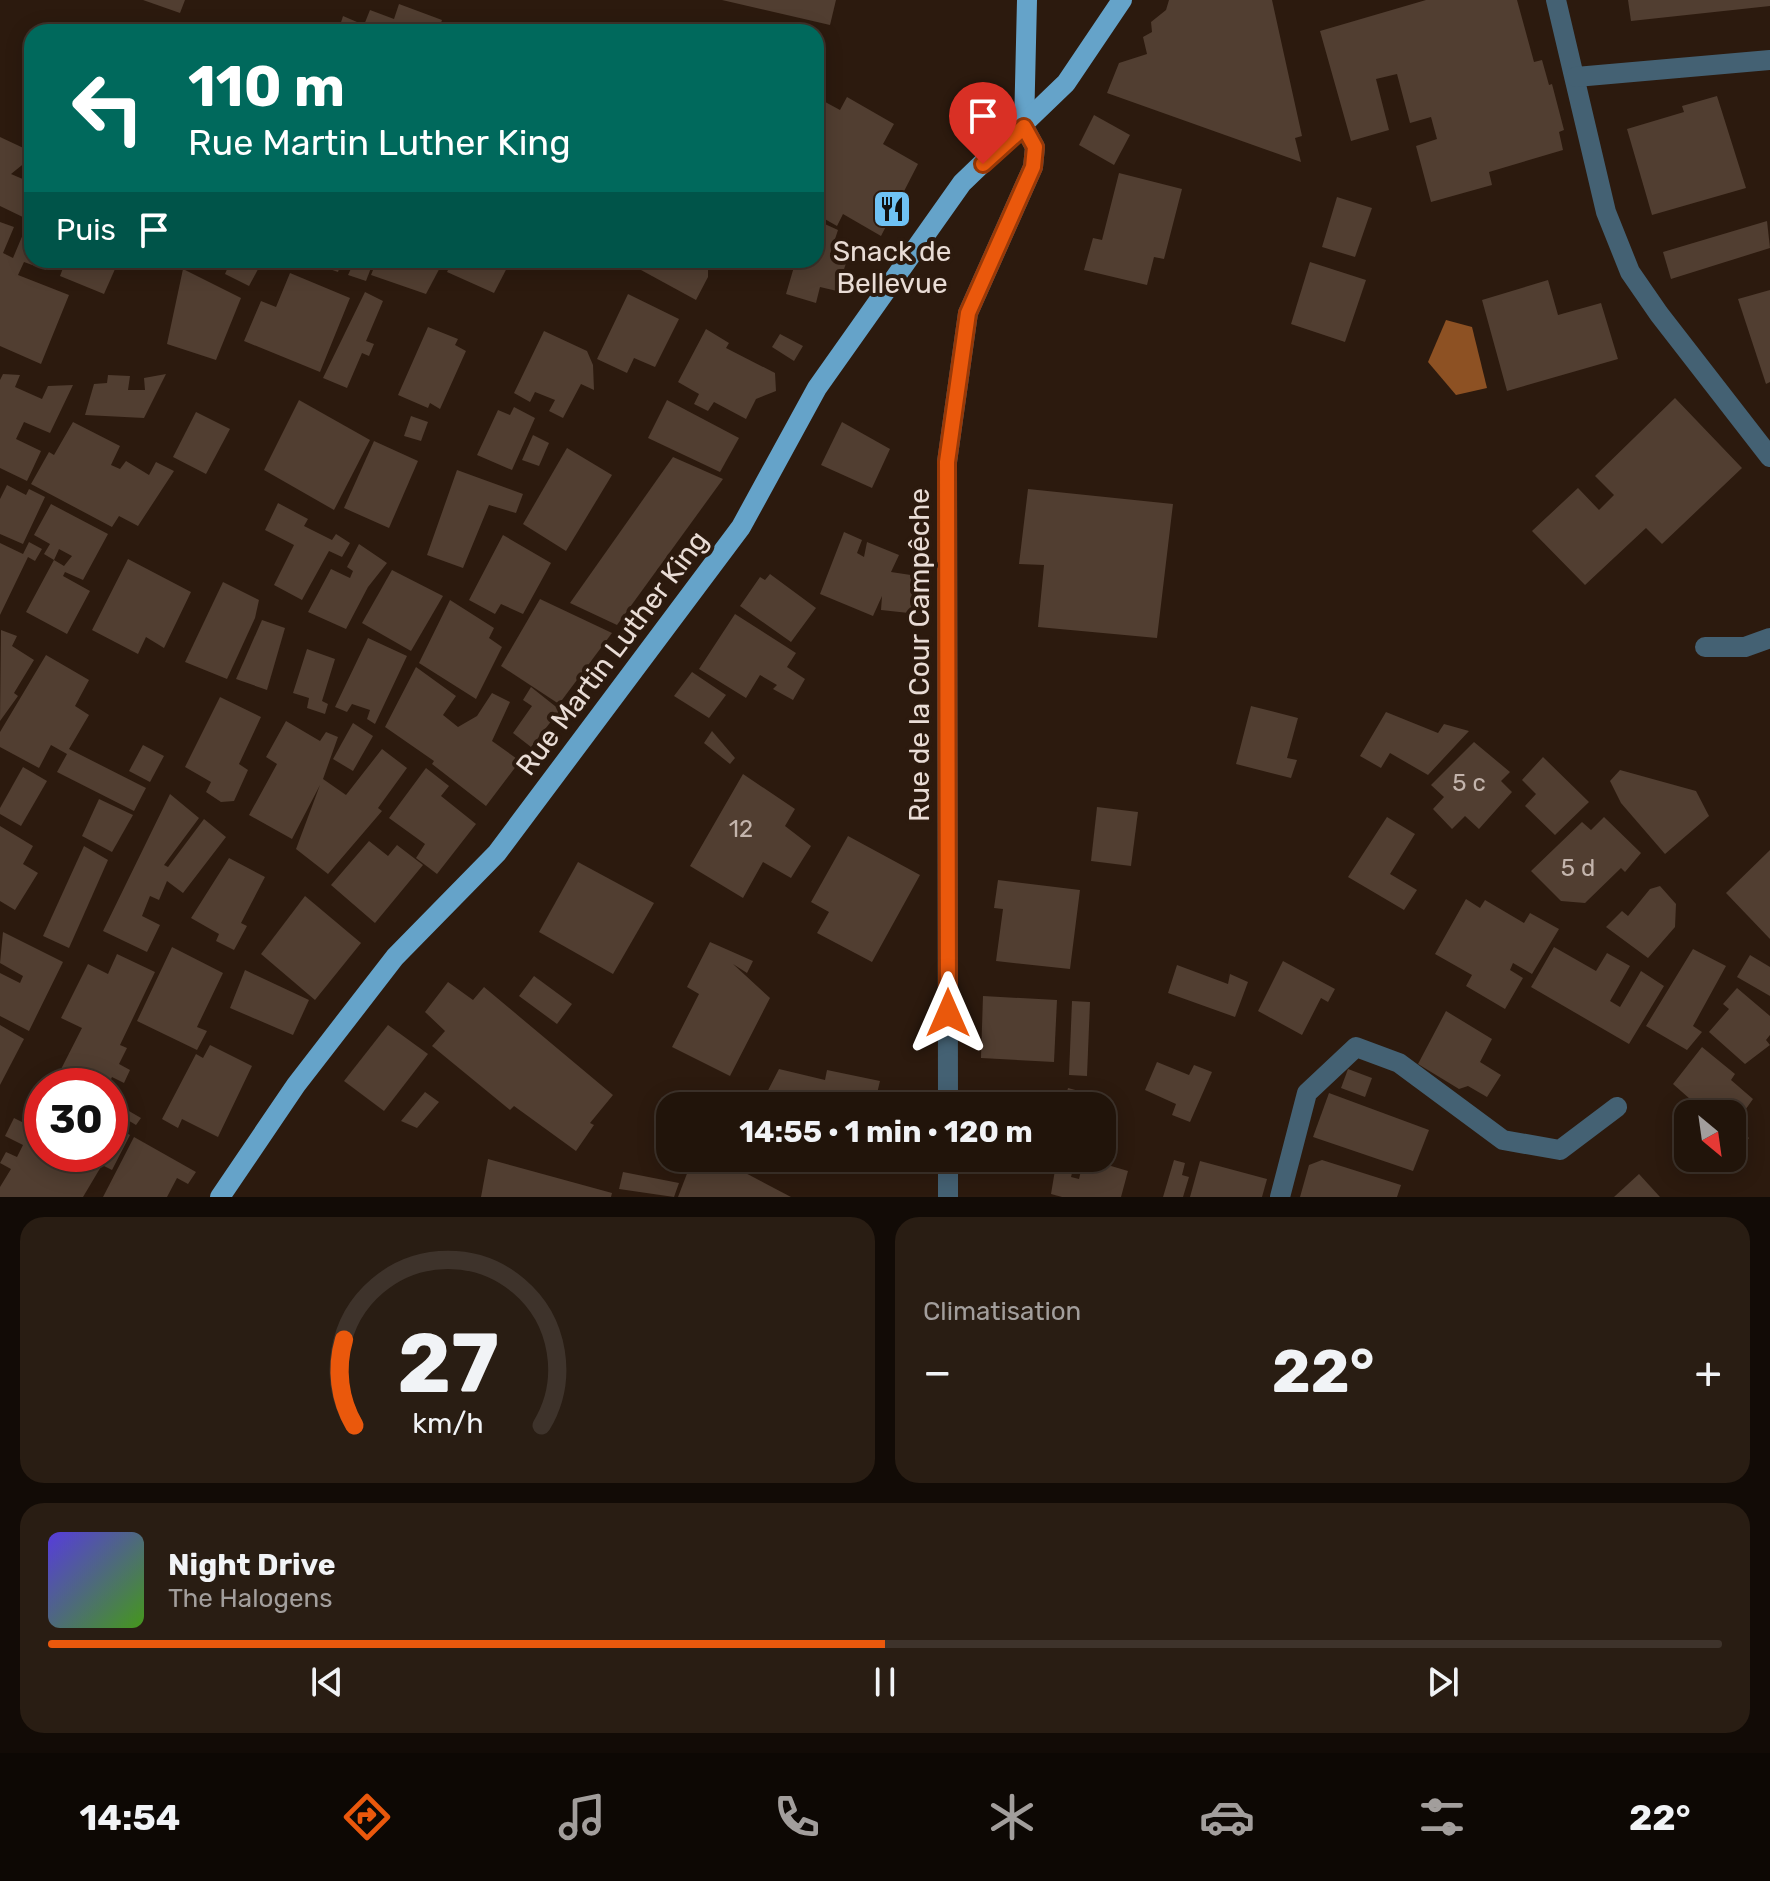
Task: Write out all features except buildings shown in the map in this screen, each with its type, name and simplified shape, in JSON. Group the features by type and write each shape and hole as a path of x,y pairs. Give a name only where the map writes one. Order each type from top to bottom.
{"main road":[{"path":"1024,127 1027,0"},
{"name":"Rue Martin Luther King","path":"220,1197 296,1085 395,957 497,853 741,527 817,388 962,183 1024,127 1066,83 1122,0"}],"street":[{"path":"1556,0 1606,212 1630,272 1770,457"},
{"path":"1576,77 1770,60"},
{"name":"Rue de la Cour Campêche","path":"948,1092 947,462 968,313 1033,167 1035,147 1024,127"},
{"path":"1705,647 1745,647 1770,638"},
{"path":"1280,1197 1307,1093 1356,1047 1399,1063 1503,1140 1560,1150 1617,1107"},
{"path":"948,1172 948,1197"}],"shaded area":[{"path":"1446,320 1472,327 1487,388 1456,395 1428,362"}],"place":[{"name":"Snack de Bellevue","path":"892,209"}],"route":[{"path":"948,1013 947,462 968,313 1033,167 1035,147 1024,127 983,164"}]}
